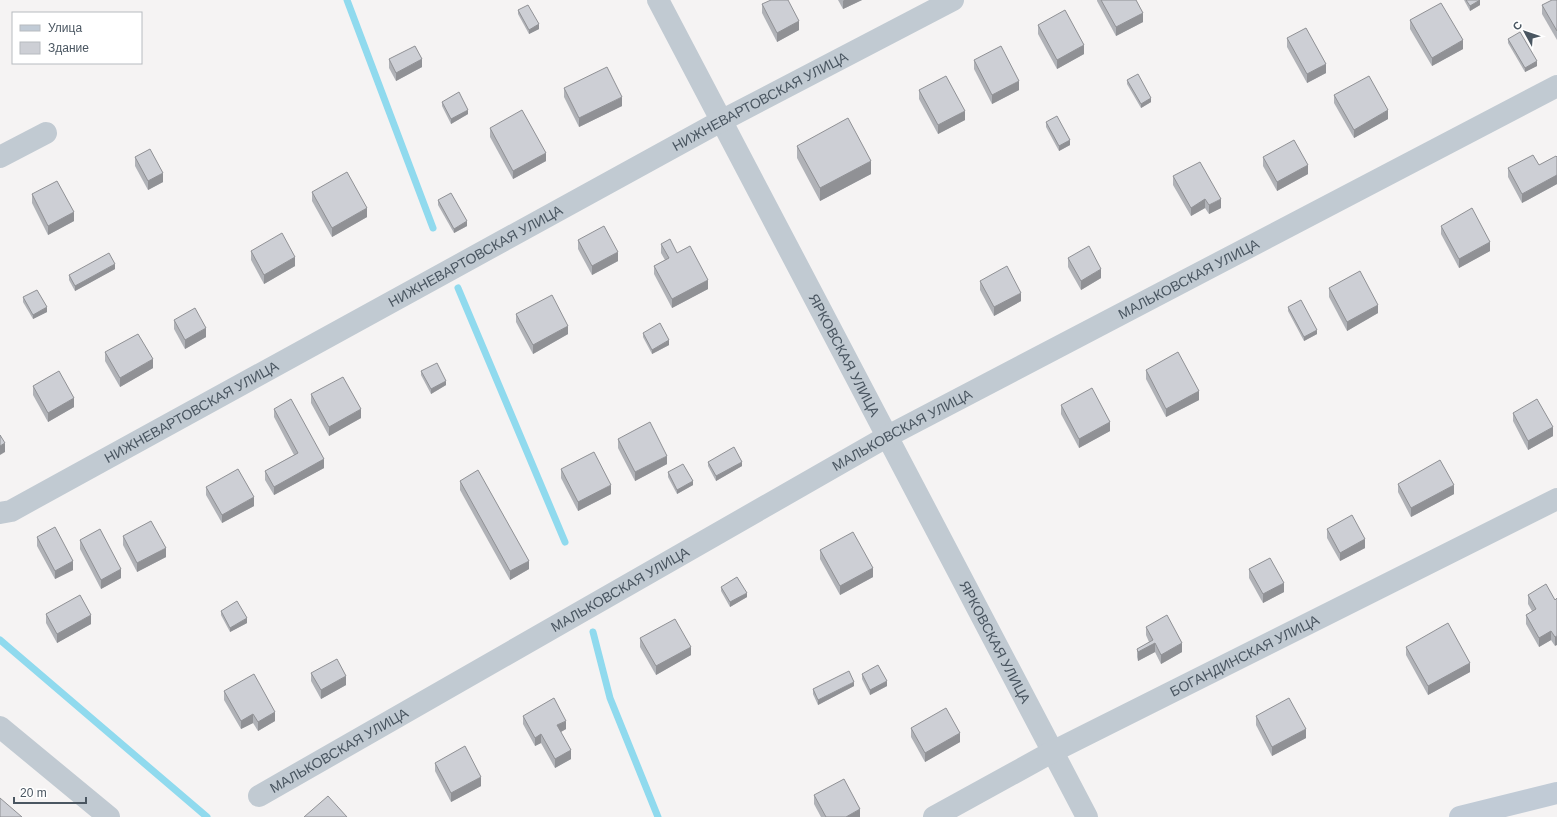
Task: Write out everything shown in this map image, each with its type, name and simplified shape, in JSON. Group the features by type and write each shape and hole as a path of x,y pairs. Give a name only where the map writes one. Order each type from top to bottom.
{"street":[{"name":"ЯРКОВСКАЯ УЛИЦА","path":"658,0 1087,817"},
{"name":"НИЖНЕВАРТОВСКАЯ УЛИЦА","path":"0,513 11,511 721,121 953,0"},
{"name":"МАЛЬКОВСКАЯ УЛИЦА","path":"259,796 888,436 1557,86"},
{"path":"0,157 46,133"},
{"name":"БОГАНДИНСКАЯ УЛИЦА","path":"934,817 1052,752 1557,499"},
{"path":"0,727 110,817"},
{"path":"1460,817 1557,793"}],"building":[{"path":"771,0 788,0 799,21 777,33 762,4"},
{"path":"1101,0 1136,0 1143,13 1116,27"},
{"path":"1466,0 1480,0 1470,6"},
{"path":"1552,0 1557,0 1557,31 1542,5"},
{"path":"1441,3 1463,40 1432,58 1410,20"},
{"path":"528,5 539,24 529,30 518,10"},
{"path":"1065,10 1084,45 1057,60 1038,25"},
{"path":"1306,28 1326,64 1307,74 1287,38"},
{"path":"1520,32 1537,61 1525,68 1508,39"},
{"path":"415,46 422,59 396,73 389,59"},
{"path":"1001,46 1019,81 992,95 974,60"},
{"path":"607,67 622,97 579,118 564,88"},
{"path":"1138,74 1151,98 1141,104 1127,80"},
{"path":"946,76 965,111 938,125 919,90"},
{"path":"1369,76 1388,110 1354,130 1334,95"},
{"path":"459,92 468,110 451,119 442,102"},
{"path":"522,110 546,153 513,171 490,128"},
{"path":"1057,116 1070,140 1059,146 1046,122"},
{"path":"848,118 871,161 820,188 797,146"},
{"path":"1294,140 1308,165 1277,182 1263,157"},
{"path":"150,149 163,173 148,181 135,157"},
{"path":"1533,155 1539,165 1556,156 1557,175 1522,194 1508,168"},
{"path":"1200,162 1221,199 1209,205 1205,199 1191,208 1173,176"},
{"path":"347,172 367,208 332,228 312,192"},
{"path":"57,181 74,212 48,226 32,194"},
{"path":"451,193 467,221 454,229 438,200"},
{"path":"1472,208 1490,242 1459,259 1441,226"},
{"path":"604,226 618,252 592,266 578,240"},
{"path":"282,233 295,257 264,275 251,251"},
{"path":"670,239 677,253 690,246 708,280 672,299 654,266 669,258 661,244"},
{"path":"1089,246 1101,269 1081,281 1068,258"},
{"path":"109,253 115,264 75,286 69,275"},
{"path":"1007,266 1021,293 994,307 980,281"},
{"path":"1360,271 1378,305 1347,322 1329,288"},
{"path":"37,290 47,307 33,315 23,297"},
{"path":"552,295 568,326 533,345 516,314"},
{"path":"1301,300 1317,330 1304,337 1288,307"},
{"path":"195,308 206,328 185,340 174,320"},
{"path":"660,323 669,340 652,350 643,333"},
{"path":"138,334 153,359 120,378 105,352"},
{"path":"1178,352 1199,391 1166,409 1146,370"},
{"path":"437,363 446,381 431,389 421,371"},
{"path":"59,371 74,398 48,413 33,386"},
{"path":"343,377 361,409 329,427 311,394"},
{"path":"1092,388 1110,422 1079,439 1061,405"},
{"path":"291,399 324,459 274,487 265,471 298,453 274,409"},
{"path":"1537,399 1553,427 1528,441 1513,413"},
{"path":"650,422 667,456 635,472 618,439"},
{"path":"0,435 5,443 0,446"},
{"path":"734,447 742,462 716,476 708,462"},
{"path":"594,452 611,485 578,502 561,469"},
{"path":"1440,460 1454,485 1411,508 1398,484"},
{"path":"683,464 693,481 677,490 668,472"},
{"path":"238,469 254,497 222,515 206,487"},
{"path":"478,470 529,561 510,571 460,481"},
{"path":"1352,515 1365,539 1340,553 1327,529"},
{"path":"151,521 166,548 137,563 123,536"},
{"path":"55,527 73,561 55,571 37,537"},
{"path":"100,529 121,569 101,580 80,540"},
{"path":"853,532 873,568 840,586 820,550"},
{"path":"1270,558 1284,583 1263,594 1249,569"},
{"path":"737,577 747,593 730,602 721,587"},
{"path":"1546,584 1555,600 1557,598 1557,636 1555,637 1551,631 1539,638 1526,615 1536,609 1528,595"},
{"path":"80,595 91,615 57,634 46,614"},
{"path":"237,601 247,618 230,628 221,611"},
{"path":"1167,615 1182,643 1161,655 1155,643 1138,652 1137,649 1153,640 1146,627"},
{"path":"675,619 691,647 656,666 640,638"},
{"path":"1448,623 1470,663 1428,686 1406,647"},
{"path":"337,659 346,676 321,690 311,673"},
{"path":"878,665 887,681 870,690 862,674"},
{"path":"849,671 854,682 818,700 813,689"},
{"path":"254,674 275,712 258,722 253,714 241,721 224,691"},
{"path":"554,698 566,721 557,725 571,750 555,759 541,734 535,738 523,716"},
{"path":"1289,698 1306,729 1272,747 1256,716"},
{"path":"946,708 960,733 925,753 911,728"},
{"path":"465,746 481,777 451,793 435,763"},
{"path":"844,779 860,809 846,817 826,817 814,795"},
{"path":"328,796 347,817 304,817"},
{"path":"0,798 22,817 0,817"}],"waterway":[{"path":"347,0 433,228"},
{"path":"458,288 565,542"},
{"path":"593,632 610,698 658,817"},
{"path":"0,640 207,817"}]}
